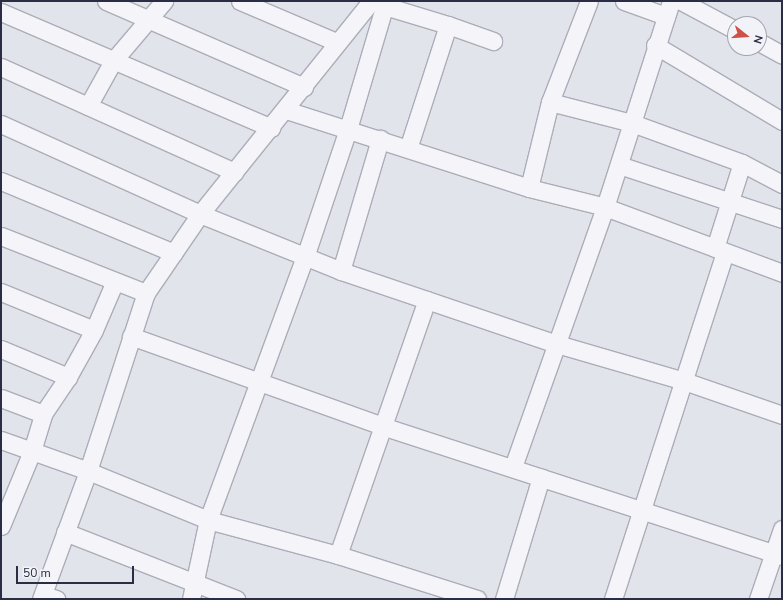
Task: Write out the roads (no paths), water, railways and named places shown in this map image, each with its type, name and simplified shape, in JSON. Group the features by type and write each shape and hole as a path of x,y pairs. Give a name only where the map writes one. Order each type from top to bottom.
{"street":[{"path":"106,1 304,87"},
{"path":"88,106 113,61 164,1"},
{"path":"240,1 336,42"},
{"path":"529,188 550,102 590,1"},
{"path":"513,468 605,207 668,8 624,1"},
{"path":"681,1 727,26"},
{"path":"47,598 65,532 88,471 146,294 200,214 286,110 336,42 381,3"},
{"path":"381,3 493,41"},
{"path":"193,592 208,520 305,256 348,129 381,3"},
{"path":"1,12 271,128"},
{"path":"408,149 448,25"},
{"path":"656,45 782,121"},
{"path":"767,47 782,55"},
{"path":"1,67 235,172"},
{"path":"550,102 632,123 742,163 782,184"},
{"path":"286,110 529,188 605,207 782,272"},
{"path":"1,124 200,214 341,270 556,344 684,381 782,415"},
{"path":"341,270 380,139"},
{"path":"613,599 684,381 720,250 730,201 742,163"},
{"path":"619,164 782,219"},
{"path":"1,182 174,253"},
{"path":"1,236 146,294"},
{"path":"2,519 32,451 43,414 68,377 94,330 116,281"},
{"path":"1,292 94,330"},
{"path":"338,555 427,300"},
{"path":"131,336 382,426 642,509 778,555"},
{"path":"1,349 68,377"},
{"path":"1,398 43,414"},
{"path":"1,440 88,471 208,520 338,555 477,599"},
{"path":"504,599 541,477"},
{"path":"758,599 778,555 782,529"},
{"path":"65,532 193,592 236,599"}]}
